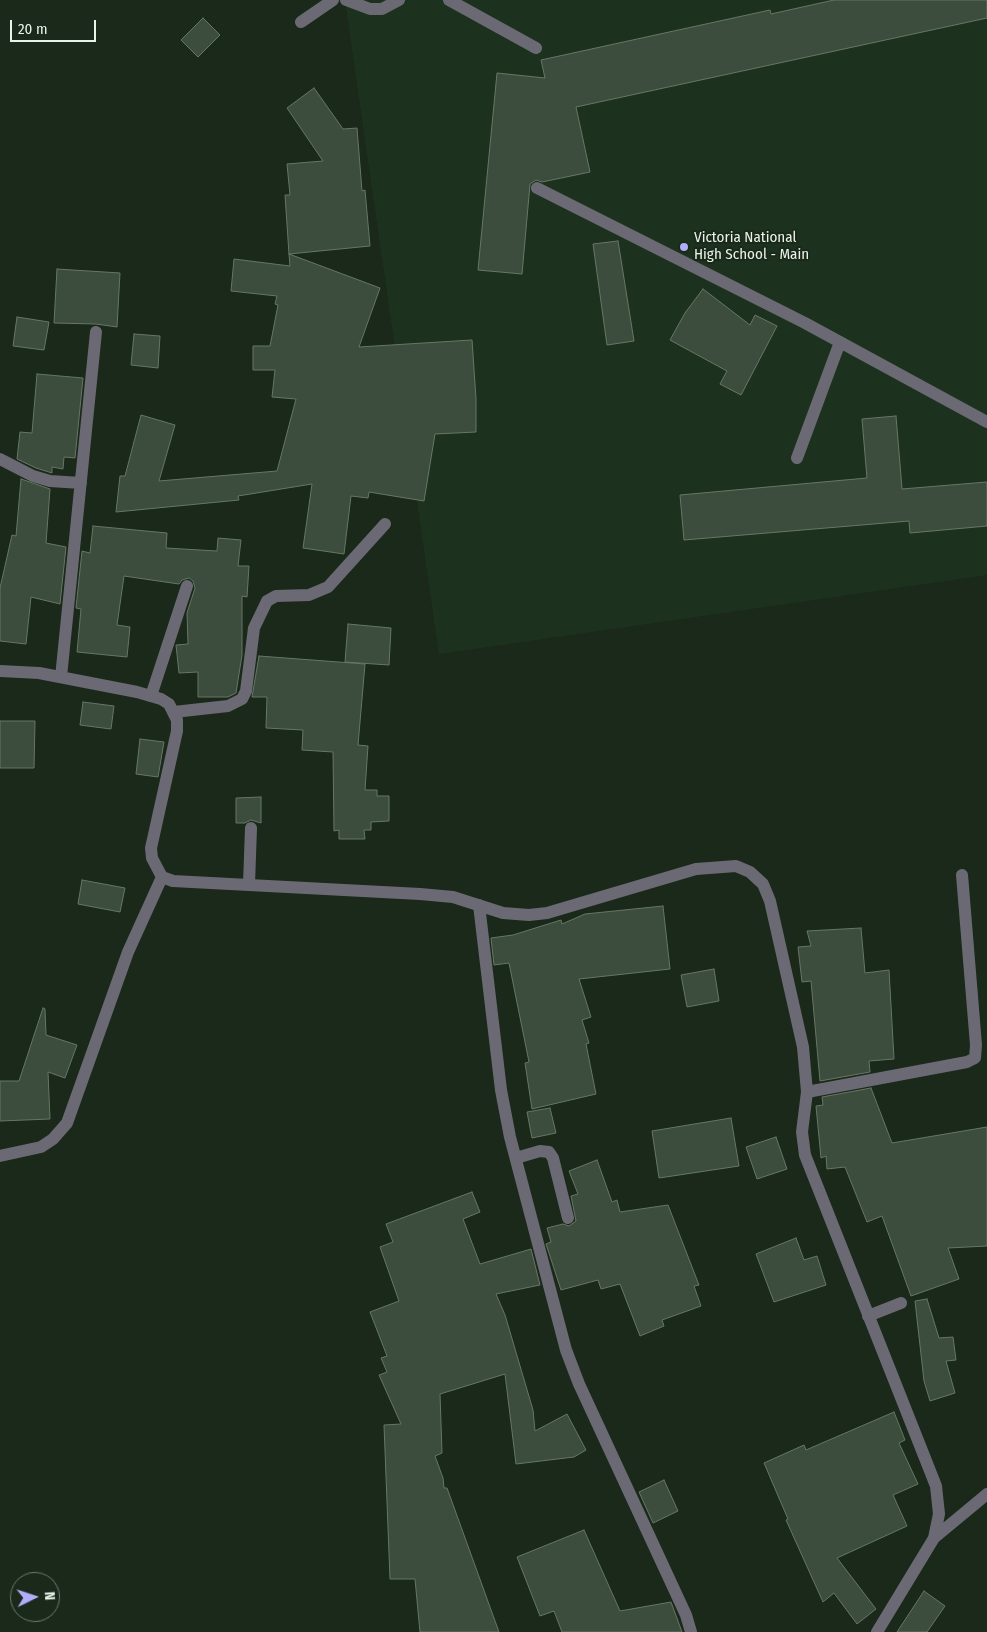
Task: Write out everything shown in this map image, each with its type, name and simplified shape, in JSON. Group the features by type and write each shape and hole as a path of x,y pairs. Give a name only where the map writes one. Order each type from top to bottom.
{"street":[{"path":"301,22 333,0"},
{"path":"346,0 376,9 382,9 399,0"},
{"path":"449,0 536,48"},
{"path":"537,188 840,342 987,422"},
{"path":"62,677 96,332"},
{"path":"797,458 840,342"},
{"path":"0,459 42,478 81,483"},
{"path":"174,712 228,706 242,699 246,692 254,628 267,601 276,596 308,595 328,587 385,524"},
{"path":"151,696 187,586"},
{"path":"0,671 40,673 62,677 151,696 169,704 174,712 177,731 151,848 152,858 162,877 173,881 453,897 503,912 529,915 547,913 696,869 736,866 750,872 763,884 770,901 803,1047 806,1092 802,1132 805,1155 936,1486 938,1514 934,1538"},
{"path":"249,884 251,828"},
{"path":"806,1092 967,1062 975,1058 976,1045 962,875"},
{"path":"0,1156 41,1147 53,1139 67,1123 128,952 162,877"},
{"path":"478,905 501,1090 516,1158 566,1350 579,1384 686,1615 691,1632"},
{"path":"516,1158 540,1151 549,1152 553,1158 568,1218"},
{"path":"868,1316 901,1303"},
{"path":"877,1632 934,1538 987,1494"}],"shaded area":[{"name":"Victoria National High School - Main","path":"345,0 987,0 987,575 439,654"}],"building":[{"path":"834,0 987,0 987,18 576,107 590,172 542,182 536,180 530,184 522,274 478,270 497,73 545,78 541,60 770,10 771,14"},
{"path":"203,18 220,35 198,57 181,40"},
{"path":"314,88 343,129 357,128 362,191 365,190 370,246 289,254 285,195 290,195 287,164 323,161 287,108"},
{"path":"618,241 634,341 607,345 593,244"},
{"path":"289,254 380,288 359,347 472,340 476,432 435,434 424,501 369,492 368,498 351,496 344,554 303,548 312,484 238,496 239,500 116,512 120,476 125,476 141,415 175,425 159,481 277,471 296,399 272,397 275,370 253,370 253,346 270,346 278,305 275,304 277,296 231,291 234,259 290,266"},
{"path":"57,269 120,273 117,327 96,324 54,323"},
{"path":"703,289 750,325 755,315 777,326 741,395 720,384 727,371 670,340 685,313"},
{"path":"17,317 49,322 44,350 13,346"},
{"path":"134,334 160,336 158,368 131,365"},
{"path":"37,374 83,378 75,458 64,457 63,469 52,467 52,473 17,459 20,432 32,433"},
{"path":"896,416 902,489 987,482 987,526 910,533 909,521 684,540 680,495 867,478 862,419"},
{"path":"21,479 50,489 46,543 66,547 60,604 31,597 26,644 0,641 0,588 12,535 16,536"},
{"path":"93,526 167,533 166,548 217,551 218,538 241,540 238,566 249,566 247,597 242,596 242,655 236,693 228,697 198,697 198,672 179,673 176,645 188,644 187,613 195,588 193,581 189,578 182,580 179,584 124,576 117,625 130,627 127,657 77,652 81,609 76,608 82,551 90,553"},
{"path":"348,624 391,628 389,665 345,662"},
{"path":"259,656 365,664 358,745 368,746 365,790 377,790 377,796 389,796 389,821 371,822 371,830 364,830 365,839 339,839 339,830 334,831 333,752 302,750 303,730 266,728 267,697 252,697"},
{"path":"83,702 114,706 111,729 80,725"},
{"path":"0,721 35,721 34,768 0,768"},
{"path":"140,739 164,742 158,777 136,774"},
{"path":"261,797 261,823 251,820 245,823 236,823 236,798"},
{"path":"82,880 125,888 120,912 78,904"},
{"path":"663,906 670,969 579,979 591,1017 582,1020 589,1043 586,1044 596,1094 532,1109 525,1063 529,1062 509,963 494,965 491,938 513,935 561,920 562,924 585,914"},
{"path":"861,928 865,973 889,970 894,1059 869,1061 870,1072 820,1081 811,981 802,982 798,947 811,946 807,931"},
{"path":"714,969 719,1001 687,1007 681,975"},
{"path":"43,1008 45,1009 46,1035 77,1045 65,1078 48,1072 50,1119 0,1121 0,1081 19,1081"},
{"path":"871,1088 892,1143 987,1127 987,1246 948,1248 959,1279 911,1296 882,1216 867,1222 845,1167 827,1169 826,1156 821,1158 816,1106 823,1105 822,1097"},
{"path":"550,1108 556,1133 532,1138 527,1112"},
{"path":"731,1118 739,1166 659,1178 652,1131"},
{"path":"776,1137 787,1169 757,1179 746,1147"},
{"path":"597,1160 612,1202 617,1200 620,1212 668,1205 699,1285 694,1286 701,1306 662,1320 664,1326 640,1336 620,1284 601,1289 598,1280 561,1290 546,1244 551,1242 547,1228 563,1224 569,1226 576,1221 571,1196 578,1194 569,1171"},
{"path":"472,1192 480,1212 463,1219 480,1264 531,1249 540,1285 496,1294 505,1315 533,1410 535,1431 567,1414 586,1450 574,1457 516,1464 505,1374 440,1394 442,1453 435,1456 443,1478 444,1488 447,1488 499,1632 420,1632 415,1579 390,1579 384,1425 401,1424 379,1375 387,1372 381,1358 387,1356 370,1312 399,1301 380,1247 393,1242 386,1224"},
{"path":"796,1238 804,1260 817,1256 826,1285 774,1302 756,1254"},
{"path":"927,1299 939,1338 953,1337 956,1360 946,1361 955,1393 930,1401 924,1381 915,1301"},
{"path":"894,1412 905,1440 899,1443 918,1484 893,1495 907,1526 837,1558 876,1609 857,1624 834,1593 823,1602 786,1520 788,1519 764,1463 804,1445 806,1450"},
{"path":"664,1480 678,1511 653,1523 639,1492"},
{"path":"584,1530 620,1611 671,1602 682,1632 562,1632 554,1611 540,1616 517,1557"},
{"path":"924,1591 945,1606 927,1632 897,1632"}],"place":[{"name":"Victoria National High School - Main","path":"684,247"}]}
